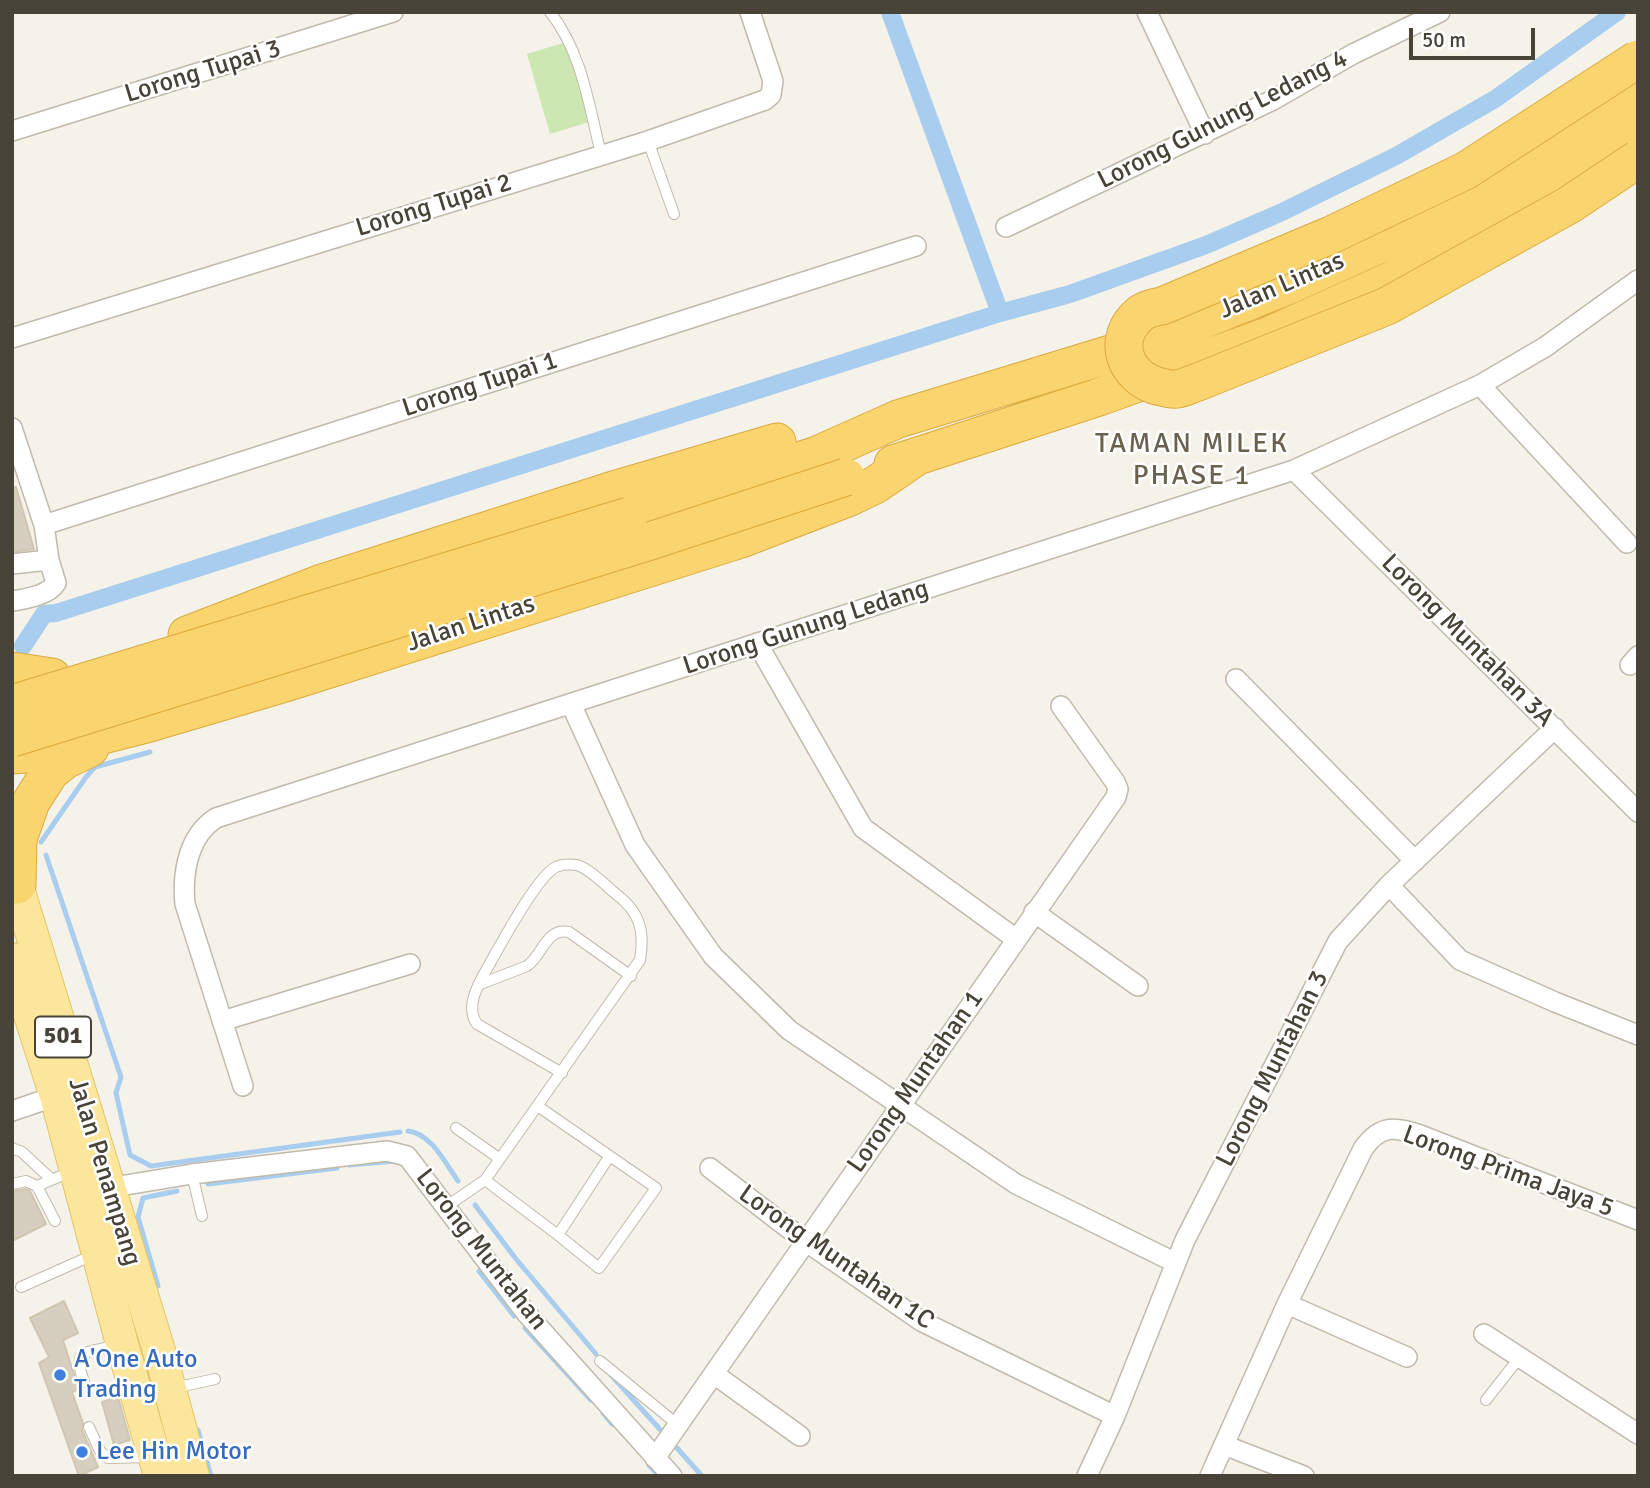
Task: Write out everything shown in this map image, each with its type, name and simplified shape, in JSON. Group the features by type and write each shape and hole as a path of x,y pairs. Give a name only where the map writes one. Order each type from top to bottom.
{"highway":[{"path":"1638,59 1465,171 1331,236 1144,311 1132,323 1126,335 1123,355 1132,369 1148,384 1175,390 1198,382 1387,306 1569,205 1638,159"},
{"name":"Jalan Lintas","path":"12,705 629,516 817,454 898,419 1140,345 1292,284 1474,202 1609,116 1638,92"},
{"name":"Jalan Lintas","path":"12,738 916,457 1108,394 1265,337 1394,279 1551,191 1638,134"},
{"name":"Jalan Lintas","path":"12,692 52,677 149,650 322,583 610,491 834,426 898,419"},
{"name":"Jalan Lintas","path":"12,755 27,754 146,724 285,683 741,539 850,497 875,485 916,457"},
{"path":"12,671 52,677"},
{"path":"52,677 31,690 27,703 29,715 37,726 76,741"},
{"path":"15,877 18,839 31,802 50,772 65,760 146,724"}],"main road":[{"name":"Jalan Penampang","path":"15,877 170,1389 193,1476"},
{"name":"Jalan Penampang","path":"12,959 56,1096 64,1174 97,1253 157,1467"}],"street":[{"name":"Lorong Tupai 3","path":"12,131 393,12"},
{"name":"Lorong Tupai 2","path":"12,338 729,114 771,95 773,81 750,12"},
{"path":"1147,12 1205,134"},
{"name":"Lorong Gunung Ledang 4","path":"1006,227 1205,134 1273,100 1353,54 1440,12"},
{"name":"Lorong Tupai 1","path":"44,525 916,246"},
{"name":"Lorong Gunung Ledang","path":"243,1086 185,904 183,882 186,866 203,826 216,818 1294,470 1479,385 1545,347 1638,280"},
{"path":"1479,385 1627,543"},
{"path":"12,601 28,598 56,586 44,525 14,438"},
{"name":"Lorong Muntahan 3A","path":"1294,470 1638,812"},
{"path":"12,564 49,560"},
{"path":"757,643 863,828 1016,939"},
{"path":"1236,680 1415,861"},
{"path":"570,704 635,845 713,956 789,1030 1017,1184 1176,1263"},
{"name":"Lorong Muntahan 1","path":"655,1458 1116,797 1118,789 1115,782 1061,706"},
{"name":"Lorong Muntahan 3","path":"1087,1476 1115,1416 1185,1240 1338,941 1389,885 1555,728"},
{"path":"1389,885 1461,960 1638,1035"},
{"path":"1034,912 1138,986"},
{"path":"222,1021 410,964"},
{"path":"12,1111 56,1096"},
{"name":"Lorong Prima Jaya 5","path":"1287,1304 1363,1150 1379,1132 1388,1129 1423,1136 1638,1220"},
{"name":"Lorong Muntahan","path":"108,1188 192,1174 387,1151 407,1156 527,1314 672,1476"},
{"name":"Lorong Muntahan 1C","path":"710,1168 805,1241 921,1321 1115,1416"},
{"path":"1210,1476 1287,1304 1407,1357"},
{"path":"1484,1334 1638,1434"},
{"path":"714,1374 800,1436"},
{"path":"1224,1445 1304,1476"}],"lane":[{"path":"550,12 561,25 575,54 601,154"},
{"path":"648,141 674,214"},
{"path":"447,1206 485,1180 539,1107 640,960 643,944 640,924 631,905 579,866 564,864 547,873 515,922 478,985 472,1008 472,1017 477,1024 562,1073"},
{"path":"478,985 527,966 551,936 562,931 569,932 631,976"},
{"path":"485,1180 599,1268 656,1188 539,1107"},
{"path":"456,1128 500,1159"},
{"path":"12,1148 64,1174"},
{"path":"558,1235 609,1157"},
{"path":"37,1186 64,1174"},
{"path":"192,1174 202,1216"},
{"path":"12,1184 26,1181 37,1186 55,1222"},
{"path":"21,1287 97,1253"},
{"path":"84,1382 79,1366 79,1358 83,1353 121,1344"},
{"path":"1486,1400 1520,1357"},
{"path":"600,1361 678,1425"},
{"path":"170,1389 215,1380"},
{"path":"89,1427 100,1451 107,1458 157,1467"}],"green space":[{"path":"573,40 596,120 550,134 527,54"}],"building":[{"path":"12,487 16,487 34,549 12,552"},
{"path":"12,1191 30,1191 46,1224 12,1241"},
{"path":"64,1301 78,1333 63,1340 77,1384 81,1388 72,1392 83,1423 82,1430 98,1467 79,1476 39,1363 49,1357 30,1318"},
{"name":"Lee Hin Motor","path":"118,1397 130,1440 114,1445 102,1402"}],"waterway":[{"path":"890,12 1000,313"},
{"path":"23,646 44,614 56,613 1000,313 1070,294 1206,245 1280,213 1396,156 1495,99 1617,12"},
{"path":"95,767 150,752"},
{"path":"41,842 95,767 93,762"},
{"path":"46,855 121,1077 116,1093 130,1155 151,1166 400,1132"},
{"path":"408,1131 417,1133 431,1143 458,1181"},
{"path":"349,1165 395,1161"},
{"path":"208,1184 337,1168"},
{"path":"158,1286 138,1217 143,1198 177,1191"},
{"path":"475,1205 516,1259 596,1354"},
{"path":"479,1271 514,1316"},
{"path":"525,1328 591,1400"},
{"path":"611,1375 665,1435"},
{"path":"603,1413 612,1424"},
{"path":"198,1430 211,1476"},
{"path":"677,1448 702,1476"},
{"path":"649,1465 659,1476"}],"place":[{"name":"A'One Auto Trading","path":"60,1375"},
{"name":"Lee Hin Motor","path":"82,1452"}],"district":[{"name":"TAMAN MILEK PHASE 1","path":"1192,461"}]}
